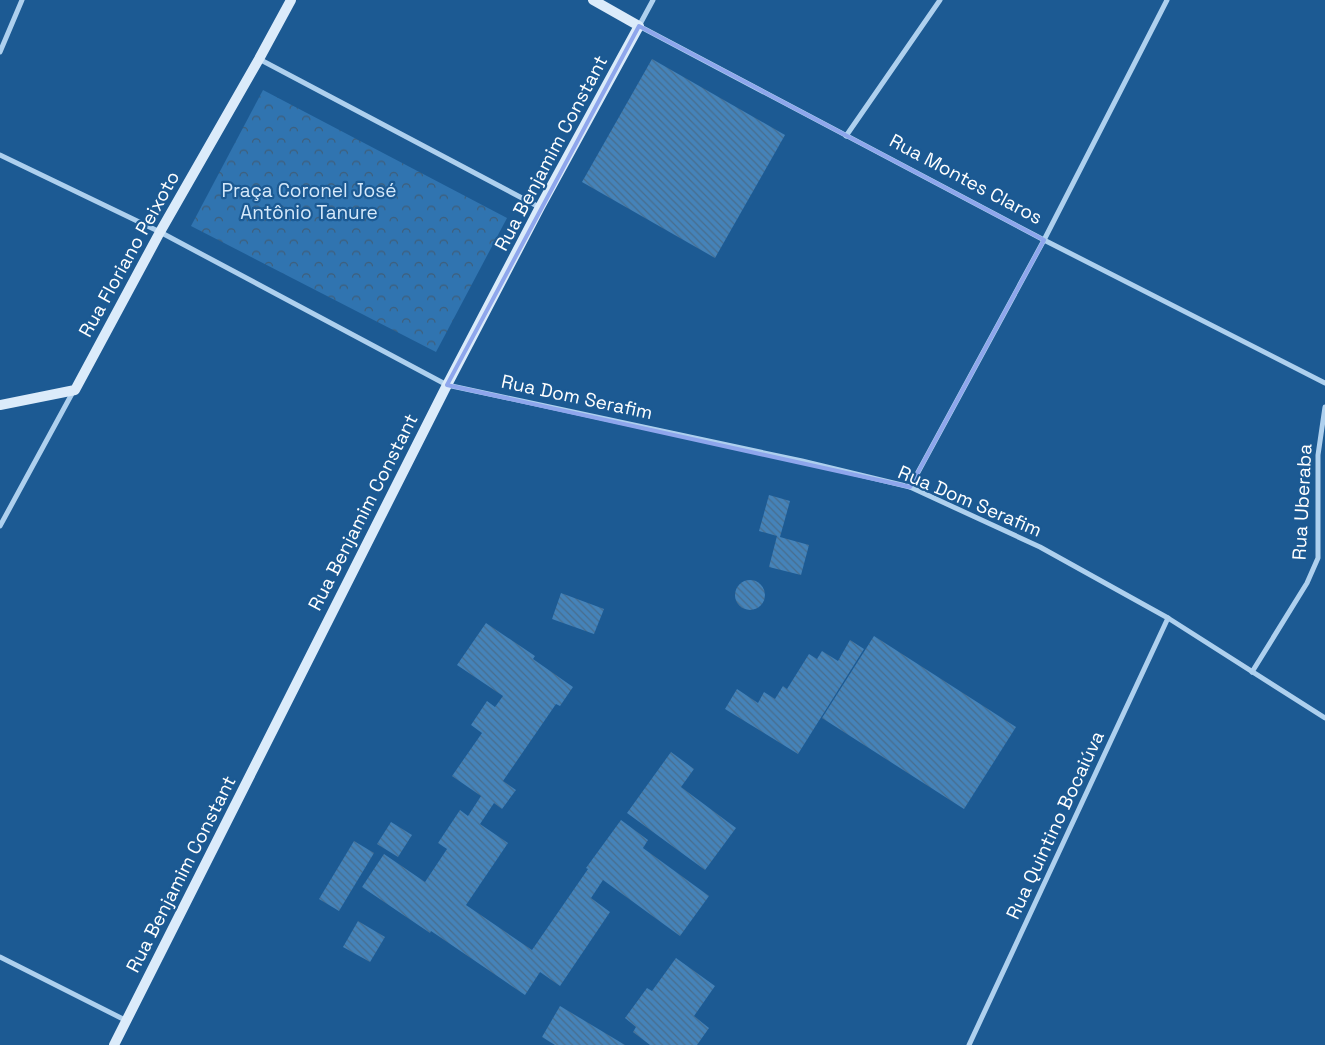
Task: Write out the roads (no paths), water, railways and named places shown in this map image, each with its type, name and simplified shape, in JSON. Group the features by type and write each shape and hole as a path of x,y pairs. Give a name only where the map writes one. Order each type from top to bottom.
{"street":[{"path":"0,52 22,0"},
{"name":"Rua Floriano Peixoto","path":"0,526 160,232 291,0"},
{"name":"Rua Montes Claros","path":"593,0 1044,240 1325,383"},
{"name":"Rua Benjamim Constant","path":"114,1045 447,385 540,207 653,0"},
{"path":"846,136 940,0"},
{"path":"910,487 1044,240 1166,0"},
{"path":"259,59 540,207"},
{"path":"0,155 160,232 447,385"},
{"name":"Rua Dom Serafim","path":"447,385 802,461 910,487 1040,547 1168,618 1325,718"},
{"path":"0,405 75,390"},
{"name":"Rua Uberaba","path":"1252,672 1307,583 1318,558 1318,455 1325,406"},
{"name":"Rua Quintino Bocaiúva","path":"969,1045 1168,618"},
{"path":"0,957 127,1021"}],"park label":[{"name":"Praça Coronel José Antônio Tanure","path":"309,201"}]}
